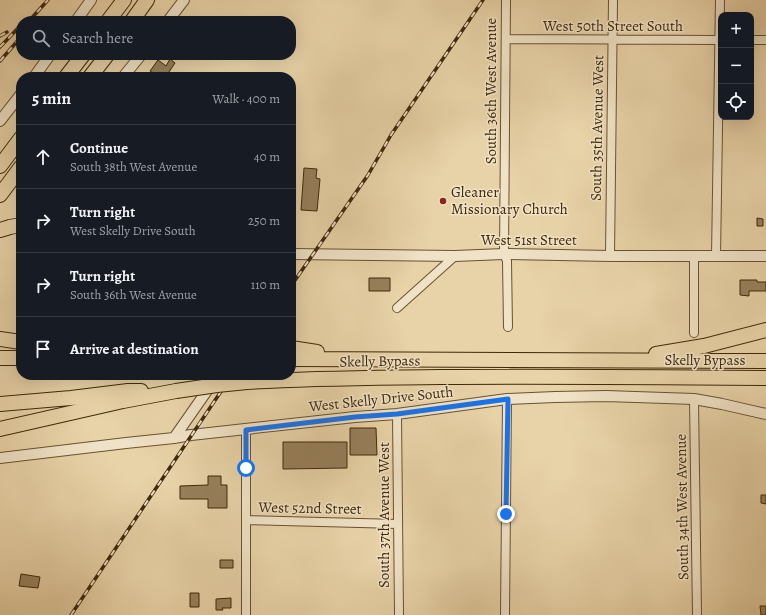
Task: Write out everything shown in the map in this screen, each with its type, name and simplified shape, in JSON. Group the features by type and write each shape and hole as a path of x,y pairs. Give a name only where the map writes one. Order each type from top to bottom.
{"highway":[{"path":"112,16 124,0"},
{"path":"136,16 147,0"},
{"path":"70,72 79,60"},
{"path":"94,72 103,60"},
{"path":"98,72 104,60"},
{"path":"0,161 16,144"},
{"path":"0,166 16,145"},
{"path":"0,195 16,174"},
{"path":"0,230 16,226"},
{"path":"622,360 704,346 766,330"},
{"path":"0,339 16,337"},
{"path":"0,339 16,341"},
{"path":"296,349 365,359"},
{"path":"0,358 16,358"},
{"name":"Skelly Bypass","path":"296,359 766,360"},
{"name":"Skelly Bypass","path":"296,380 522,376 766,378"},
{"name":"Skelly Bypass","path":"0,429 123,401 176,391 247,382 286,380"},
{"path":"0,404 71,398 128,391 176,391"}],"street":[{"path":"80,16 91,0"},
{"path":"172,16 184,0"},
{"name":"South 36th West Avenue","path":"506,0 504,254 506,261 508,326"},
{"name":"South 35th Avenue West","path":"610,256 613,0"},
{"path":"720,0 720,12"},
{"name":"West 50th Street South","path":"506,40 718,40"},
{"path":"754,40 766,40"},
{"path":"716,256 720,48"},
{"path":"38,72 46,60"},
{"path":"127,72 137,60"},
{"path":"0,121 16,100"},
{"name":"West 51st Street","path":"296,254 455,256 504,254 766,256"},
{"path":"397,308 455,256"},
{"path":"694,256 694,333"},
{"path":"174,438 215,380"},
{"name":"West Skelly Drive South","path":"0,458 191,435 355,417 397,414 508,399 606,396 694,399 766,414"},
{"path":"505,615 508,399"},
{"name":"South 34th West Avenue","path":"694,399 697,615"},
{"name":"South 37th Avenue West","path":"397,414 398,615"},
{"path":"246,430 246,615"},
{"name":"West 52nd Street","path":"246,520 398,524"}],"building":[{"path":"158,60 166,66 169,60 175,63 169,72 150,71"},
{"path":"304,168 317,169 316,178 320,179 317,211 301,210"},
{"path":"757,218 763,219 763,226 757,226"},
{"path":"369,278 390,278 390,291 369,291"},
{"path":"740,280 757,280 757,282 766,282 766,291 749,291 749,296 740,295"},
{"path":"350,428 376,428 377,455 350,455"},
{"path":"283,442 347,442 347,468 283,469"},
{"path":"208,476 221,476 221,485 227,485 227,508 208,508 208,499 180,499 180,486 208,485"},
{"path":"761,495 766,495 766,504 761,503"},
{"path":"220,560 233,560 233,568 220,568"},
{"path":"21,574 40,577 38,588 19,586"},
{"path":"190,593 199,593 199,607 190,607"},
{"path":"231,598 231,608 216,610 216,599"},
{"path":"760,606 766,606 766,615 761,615"}],"railway":[{"path":"34,16 48,0"},
{"path":"296,279 368,175 391,135 483,0"},
{"path":"0,47 16,30"},
{"path":"0,36 7,32"},
{"path":"0,61 16,43"},
{"path":"71,615 229,380"}],"place":[{"name":"Gleaner Missionary Church","path":"443,201"}],"route":[{"path":"246,468 246,430 355,417 397,414 508,399 506,514"}]}
